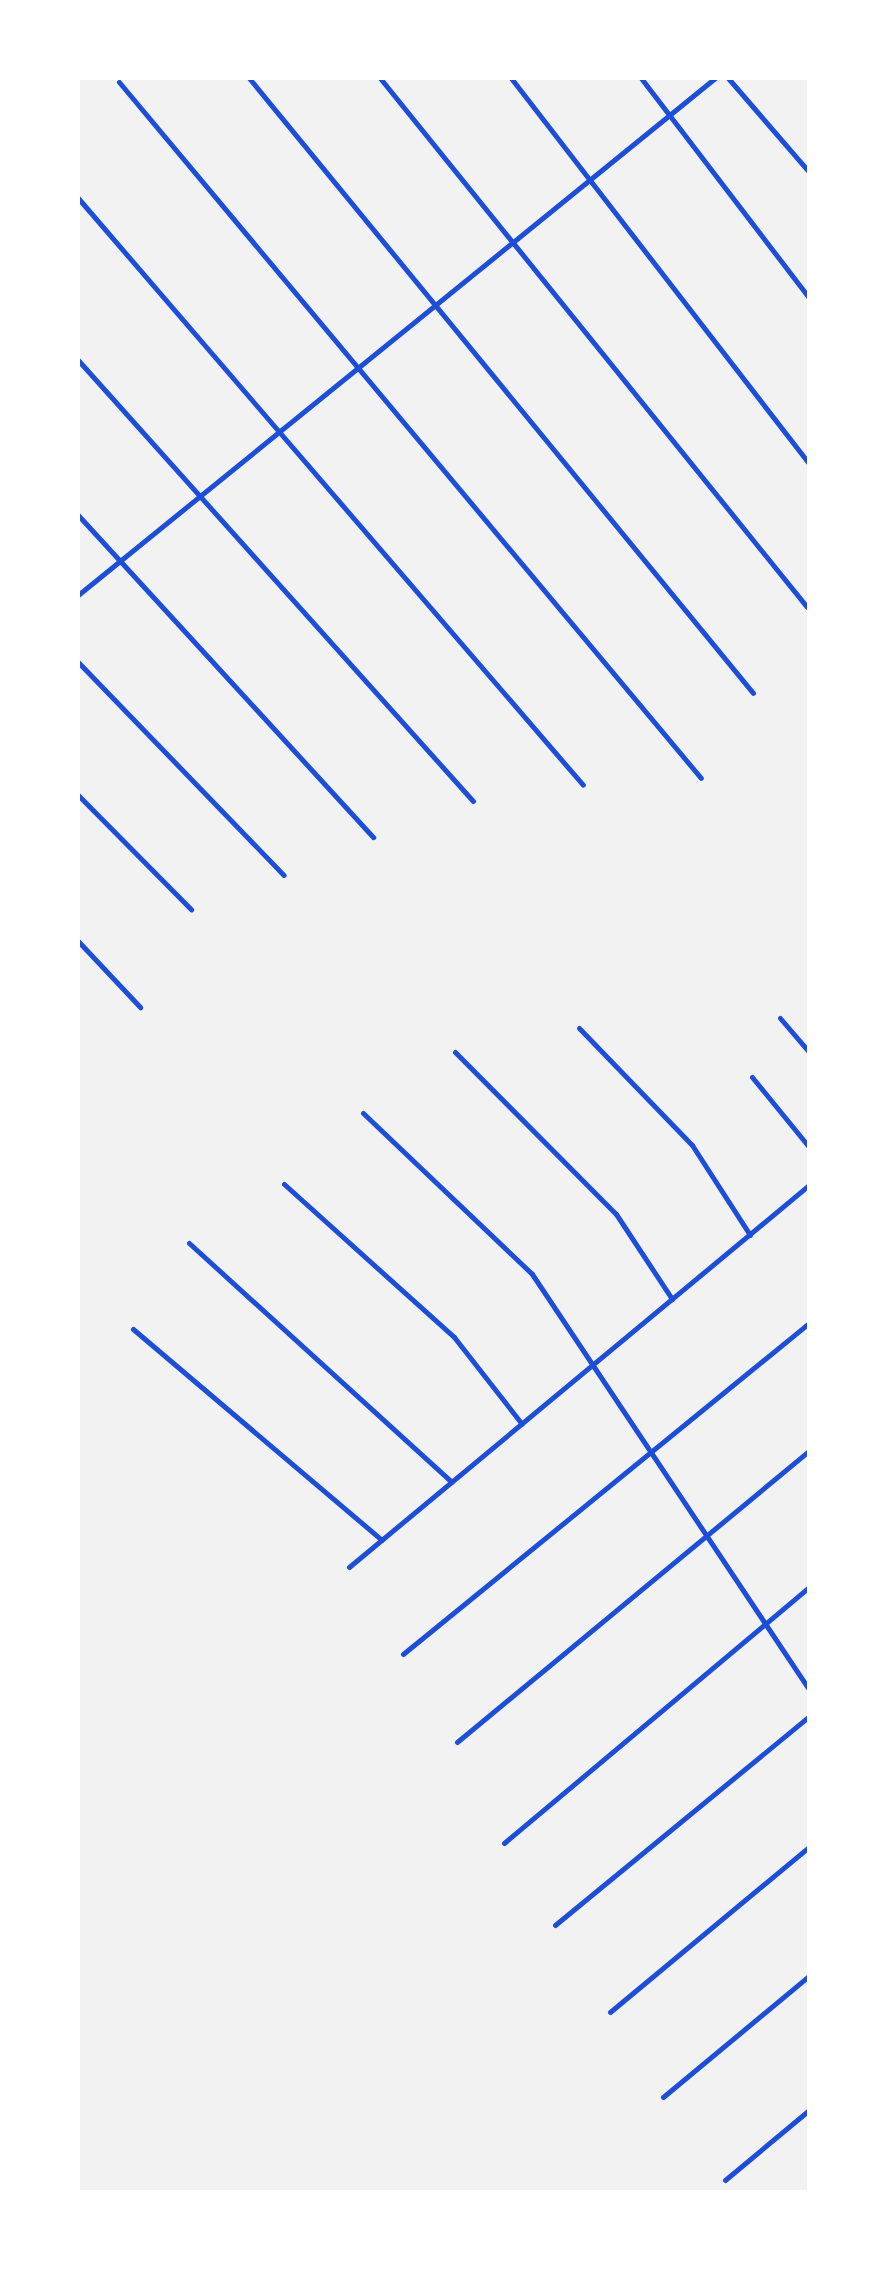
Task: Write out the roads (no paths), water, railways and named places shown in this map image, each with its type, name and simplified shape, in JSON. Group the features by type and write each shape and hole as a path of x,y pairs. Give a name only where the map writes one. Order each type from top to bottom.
{"street":[{"path":"249,78 753,693"},
{"path":"380,78 515,241 807,607"},
{"path":"511,78 593,179 809,463"},
{"path":"641,78 809,298"},
{"path":"78,595 715,78"},
{"path":"728,78 809,172"},
{"path":"119,82 701,778"},
{"path":"78,198 583,785"},
{"path":"78,360 473,801"},
{"path":"78,515 373,837"},
{"path":"78,662 284,875"},
{"path":"78,795 191,909"},
{"path":"78,941 140,1007"},
{"path":"780,1018 809,1052"},
{"path":"579,1028 692,1145 750,1235"},
{"path":"455,1052 616,1214 672,1299"},
{"path":"752,1077 809,1147"},
{"path":"363,1113 532,1274 809,1689"},
{"path":"284,1184 454,1337 522,1424"},
{"path":"349,1567 809,1185"},
{"path":"189,1243 452,1482"},
{"path":"403,1654 809,1323"},
{"path":"133,1329 382,1540"},
{"path":"457,1742 809,1451"},
{"path":"504,1843 809,1587"},
{"path":"555,1925 809,1716"},
{"path":"610,2012 809,1847"},
{"path":"663,2097 809,1976"},
{"path":"725,2180 809,2110"}]}
